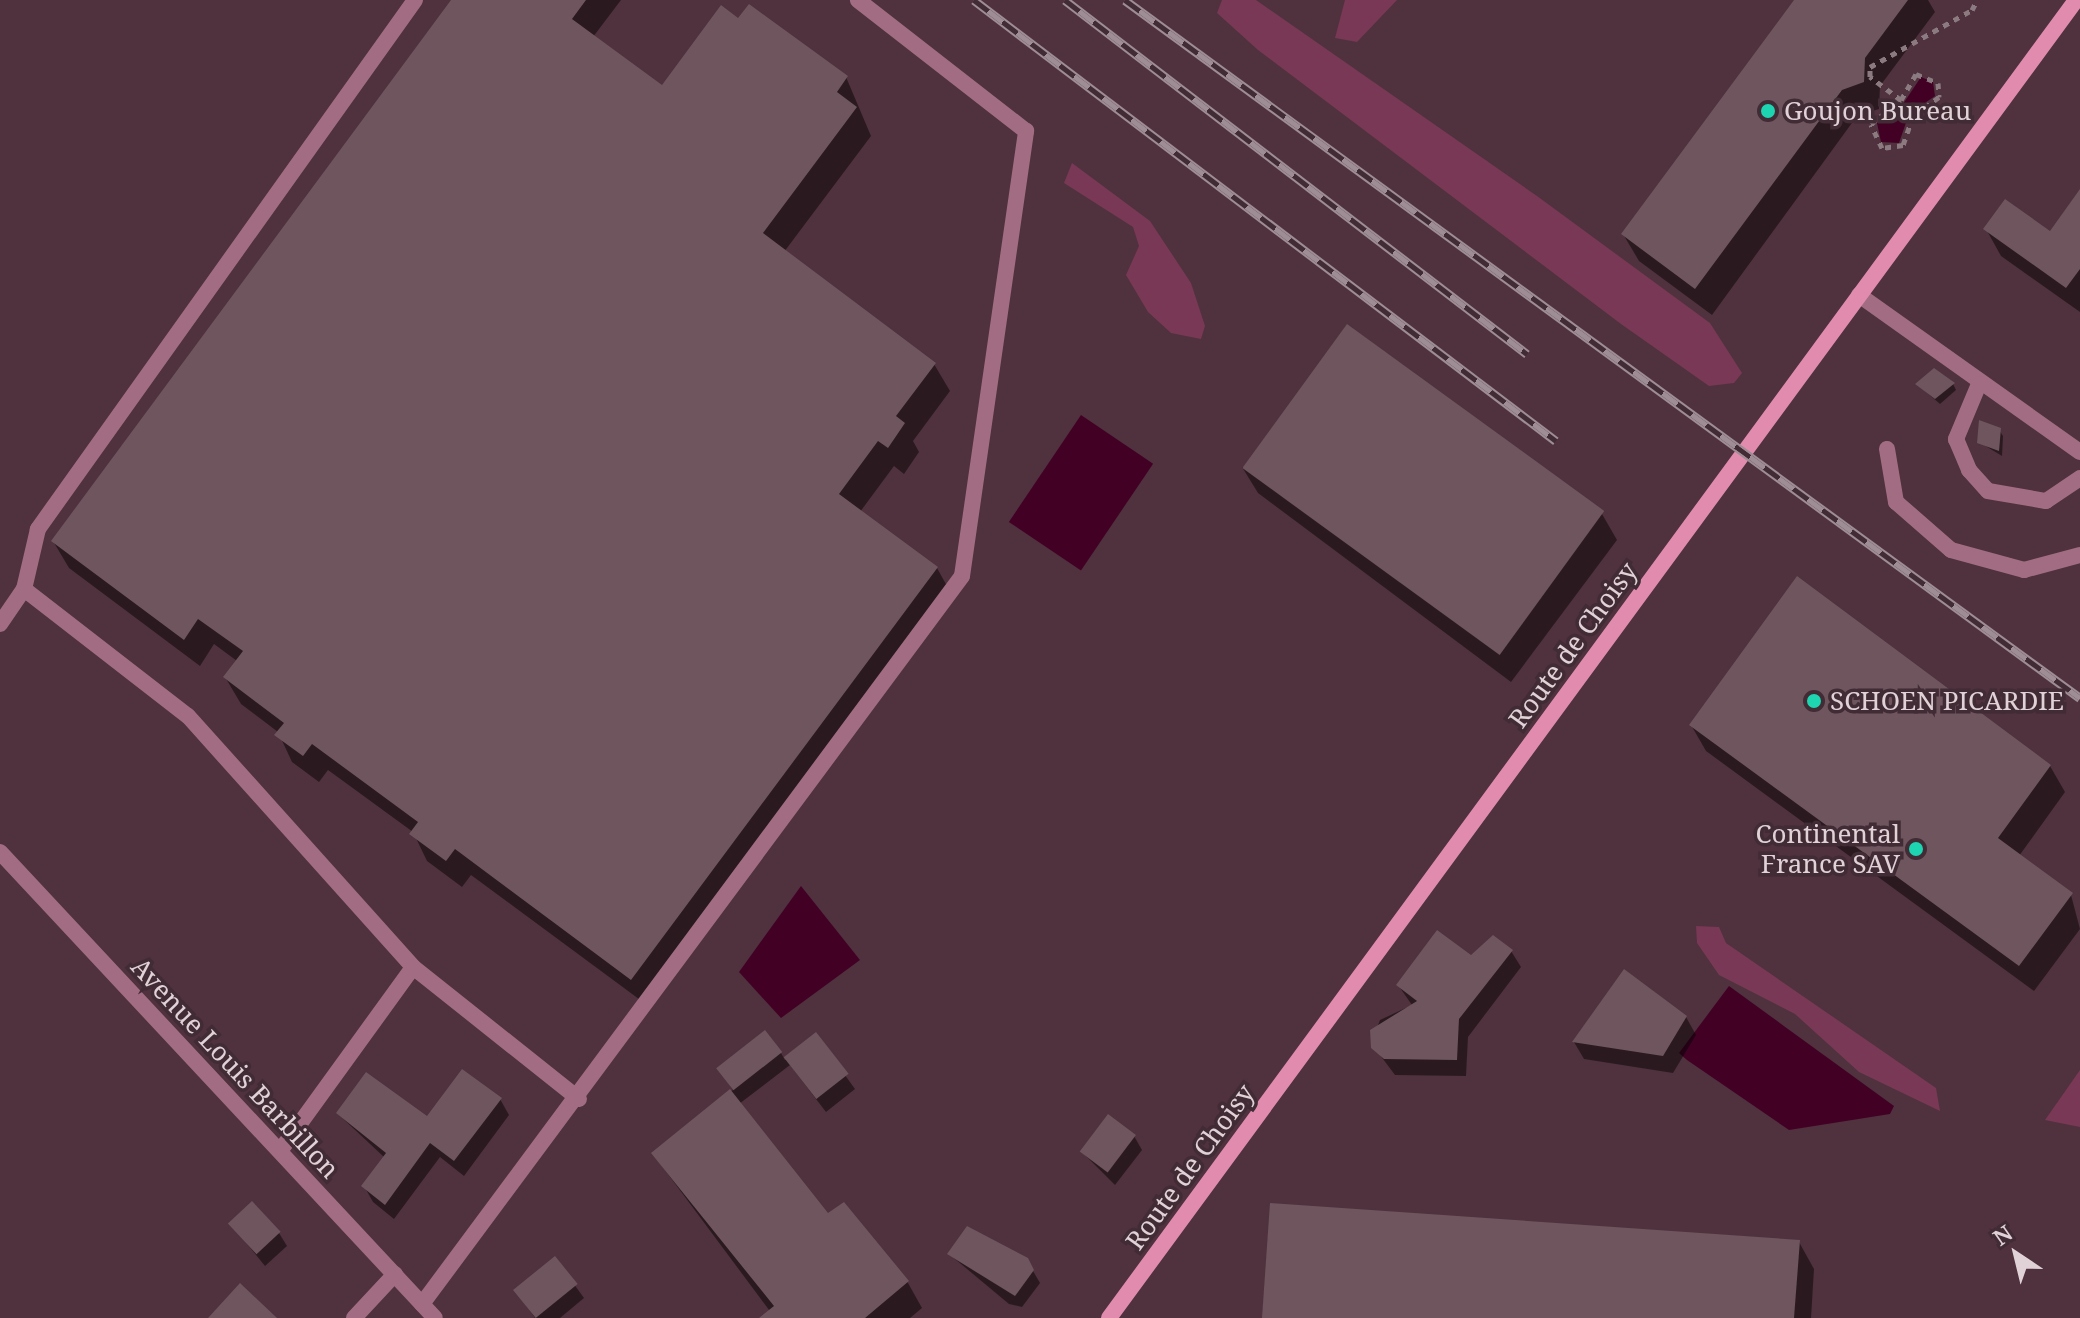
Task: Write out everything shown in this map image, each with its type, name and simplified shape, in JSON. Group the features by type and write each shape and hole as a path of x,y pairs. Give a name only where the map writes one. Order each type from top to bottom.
{"street":[{"path":"0,624 24,589 38,529 415,0"},
{"path":"422,1304 579,1099 962,576 1026,131 858,0"},
{"name":"Route de Choisy","path":"1109,1318 2076,0"},
{"path":"1859,295 1979,384 2080,452"},
{"path":"1979,384 1956,439 1969,470 1988,491 2046,501 2080,478"},
{"path":"1887,449 1896,502 1951,550 2024,570 2080,555"},
{"path":"24,589 188,716 413,967 579,1099"},
{"name":"Avenue Louis Barbillon","path":"0,852 435,1318"},
{"path":"280,1151 413,967"},
{"path":"354,1318 395,1274"}],"path":[{"path":"1901,100 1870,77 1870,67 1972,10 1977,0"},
{"path":"1916,74 1938,83 1939,97 1913,116 1903,145 1882,148 1871,124 1901,100 1916,74"}],"shaded area":[{"path":"0,0 2080,0 2080,1318 0,1318"},
{"path":"1222,0 1256,0 1537,196 1710,323 1742,373 1734,383 1709,386 1621,324 1258,50 1217,13"},
{"path":"1345,0 1397,0 1357,42 1335,38"},
{"path":"1921,77 1933,82 1935,96 1909,114 1899,143 1881,142 1877,123 1899,110"},
{"path":"1072,163 1150,221 1191,283 1205,326 1201,339 1171,333 1148,312 1126,275 1139,246 1133,227 1064,183"},
{"path":"1081,415 1153,464 1081,571 1009,522"},
{"path":"801,886 860,960 781,1018 739,972"},
{"path":"1696,926 1719,927 1726,943 1936,1088 1940,1111 1859,1072 1795,1014 1719,975 1697,943"},
{"path":"1729,986 1894,1106 1890,1114 1789,1130 1687,1060 1679,1053"},
{"path":"2080,1070 2080,1127 2045,1120"}],"building":[{"path":"451,0 586,0 572,19 662,85 721,5 738,18 749,4 848,76 837,92 857,107 763,233 936,363 896,416 905,423 888,448 878,441 839,494 938,567 631,980 455,849 446,861 409,834 418,822 312,744 303,756 274,735 284,723 223,677 243,651 198,619 184,640 51,541"},
{"path":"1794,0 1908,0 1865,58 1864,82 1842,90 1695,289 1621,234"},
{"path":"2080,189 2080,269 2066,288 1983,229 2005,199 2050,231"},
{"path":"1347,324 1604,511 1500,655 1242,468"},
{"path":"1934,368 1955,383 1935,399 1915,384"},
{"path":"1979,420 2001,428 1999,451 1977,443"},
{"path":"1797,576 2051,765 1998,838 2073,893 2019,966 1689,725"},
{"path":"1437,930 1471,955 1493,935 1513,950 1459,1019 1457,1060 1384,1059 1371,1048 1370,1030 1417,1001 1396,985"},
{"path":"1624,969 1687,1016 1663,1056 1572,1042"},
{"path":"765,1030 782,1052 733,1090 716,1068"},
{"path":"816,1032 849,1074 816,1099 784,1057"},
{"path":"462,1069 502,1098 454,1161 430,1143 385,1205 361,1186 386,1153 336,1113 366,1072 427,1116"},
{"path":"730,1089 828,1213 844,1202 909,1281 865,1318 759,1318 774,1306 651,1153"},
{"path":"1108,1114 1136,1135 1108,1173 1080,1152"},
{"path":"252,1201 281,1232 257,1254 228,1224"},
{"path":"1270,1203 1800,1240 1794,1318 1262,1318"},
{"path":"967,1226 1028,1258 1034,1270 1015,1296 947,1254"},
{"path":"555,1256 578,1284 536,1318 513,1290"},
{"path":"240,1283 277,1318 208,1318"}],"railway":[{"path":"974,0 1556,441"},
{"path":"1065,0 1527,354"},
{"path":"1125,0 2080,698"}],"place":[{"name":"Goujon Bureau","path":"1768,111"},
{"name":"SCHOEN PICARDIE","path":"1814,701"},
{"name":"Continental France SAV","path":"1916,849"}]}
